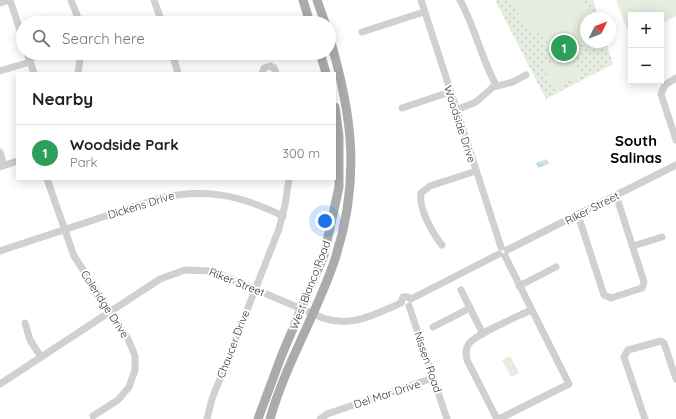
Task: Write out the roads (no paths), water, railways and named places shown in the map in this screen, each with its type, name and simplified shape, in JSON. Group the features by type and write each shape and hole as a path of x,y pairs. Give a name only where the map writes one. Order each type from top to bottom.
{"main road":[{"path":"303,0 308,16"},
{"path":"317,0 323,16"},
{"path":"322,60 326,72"},
{"name":"West Blanco Road","path":"270,419 334,262 344,225 351,177 350,129 346,96 336,60"},
{"name":"West Blanco Road","path":"258,419 281,357 324,254 336,204 340,156 336,117"}],"street":[{"path":"0,3 10,0 16,18"},
{"path":"71,0 77,16"},
{"path":"154,0 160,16"},
{"name":"Woodside Drive","path":"420,0 503,252 569,384 498,419"},
{"path":"460,0 473,25 484,62 496,85"},
{"path":"362,32 424,12"},
{"path":"78,72 80,60"},
{"path":"174,60 178,72"},
{"path":"0,71 30,62 34,72"},
{"path":"262,72 264,68 270,66 274,68 276,72"},
{"path":"456,110 476,102 496,85 513,82 526,75"},
{"path":"676,78 667,83 662,90 662,97 676,140"},
{"path":"402,108 450,92"},
{"path":"0,152 2,166 16,161"},
{"name":"Riker Street","path":"0,384 160,279 185,270 212,271 331,321 348,322 361,320 407,303 503,252 676,165"},
{"path":"442,245 432,231 421,199 421,193 430,186 476,171"},
{"name":"Coleridge Drive","path":"47,180 74,256 132,348 135,356 135,370 129,387 122,396 93,416"},
{"name":"Chaucer Drive","path":"207,419 212,399 254,289 272,250 283,216 288,180"},
{"name":"Dickens Drive","path":"0,251 160,198 189,193 231,196 262,206 283,216"},
{"path":"578,215 604,293 608,298 643,286 644,282 616,196"},
{"path":"633,246 662,237"},
{"path":"519,286 556,267"},
{"path":"461,290 483,334"},
{"name":"Nissen Road","path":"407,303 447,419"},
{"path":"433,327 470,308"},
{"path":"498,419 466,355 468,344 483,334 531,310"},
{"path":"25,323 30,340 41,357"},
{"path":"645,419 624,356 625,353 635,348 662,340 676,379"},
{"name":"Del Mar Drive","path":"320,419 327,414 433,378"}],"water":[{"path":"547,159 549,164 538,168 536,163"}],"place":[{"name":"Woodside Park","path":"564,48"}],"district":[{"name":"South Salinas","path":"636,150"}]}
